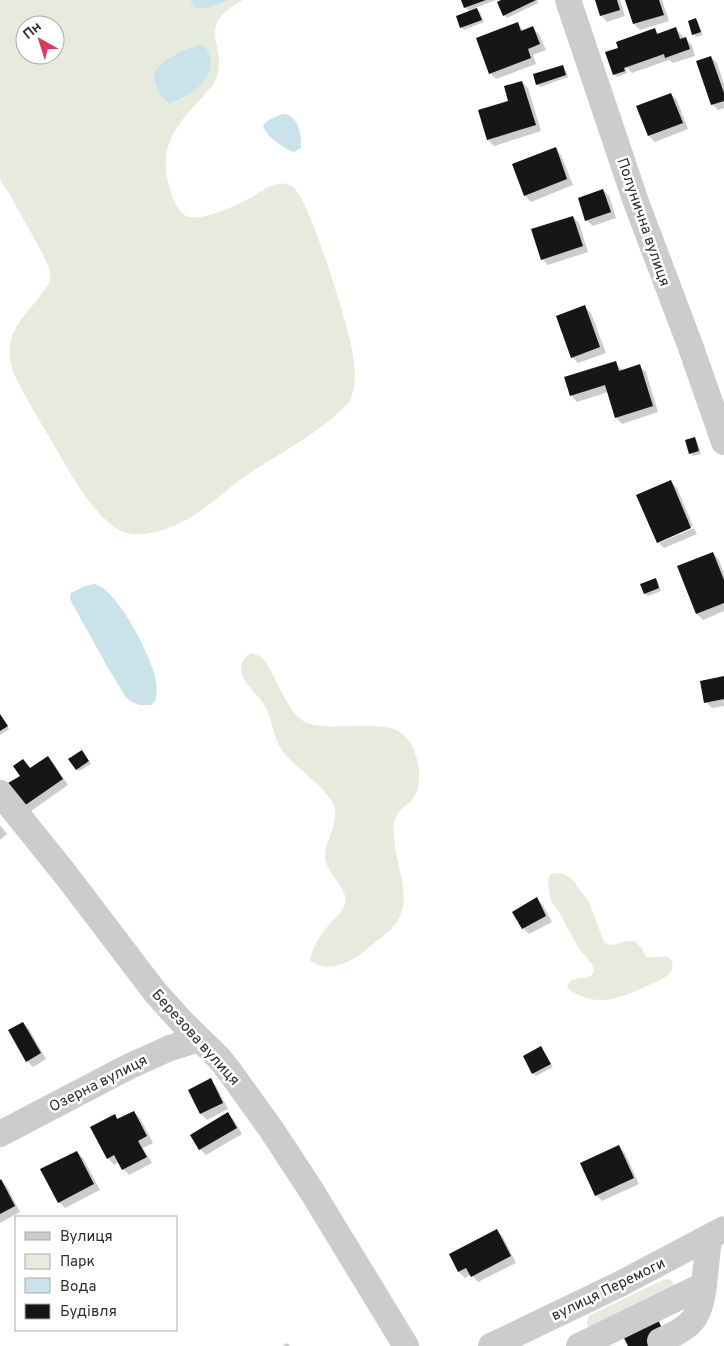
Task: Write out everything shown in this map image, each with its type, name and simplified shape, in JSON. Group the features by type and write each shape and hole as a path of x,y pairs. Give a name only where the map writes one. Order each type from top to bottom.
{"street":[{"name":"Полунична вулиця","path":"568,0 636,202 724,442"},
{"name":"Березова вулиця","path":"0,793 66,875 150,986 225,1065 271,1129 330,1219 406,1346"},
{"name":"Озерна вулиця","path":"0,1134 136,1063 170,1048 199,1039"},
{"path":"660,1341 681,1331 694,1319 701,1302 717,1234"},
{"name":"вулиця Перемоги","path":"491,1346 620,1284 717,1234"},
{"path":"547,1319 578,1346 704,1285"}],"green space":[{"path":"0,0 243,0 227,10 218,20 215,29 219,59 218,71 213,85 180,123 173,135 168,148 166,162 167,179 173,198 181,213 196,217 228,209 275,185 287,184 292,186 308,212 317,235 348,331 355,371 355,381 350,401 314,432 241,479 214,501 186,520 163,530 145,534 121,531 110,524 90,503 81,490 14,374 10,361 11,339 21,320 47,286 50,277 49,267 45,258 0,178"},
{"path":"251,653 260,656 264,660 291,708 304,722 318,726 381,727 396,730 409,741 417,758 419,780 416,794 398,813 394,826 395,846 404,893 402,911 396,923 386,934 356,957 338,965 330,967 321,966 310,960 318,939 342,910 345,903 344,891 329,869 325,855 335,821 334,807 326,793 280,747 265,706 247,683 242,673 241,666 243,661"},
{"path":"561,873 572,879 589,902 604,942 613,945 631,941 640,946 646,957 669,958 672,961 672,970 667,976 632,992 606,1000 588,998 569,990 567,987 570,982 574,979 589,977 593,971 592,964 579,949 558,910 551,901 549,878 551,874"},
{"path":"668,1279 673,1282 675,1289 590,1330 587,1322 590,1315"}],"water":[{"path":"191,0 229,0 207,8 196,8 191,3"},
{"path":"202,45 210,57 209,73 205,80 192,92 169,103 162,97 157,88 154,78 155,72 162,63 190,48"},
{"path":"282,114 293,118 299,130 301,148 294,152 276,142 264,129 263,125 269,120"},
{"path":"94,584 103,588 123,610 141,641 156,681 156,698 151,705 139,705 130,701 125,696 72,603 71,593"}],"building":[{"path":"461,0 486,0 464,8"},
{"path":"501,0 536,0 503,16 497,2"},
{"path":"595,0 617,0 620,10 600,16"},
{"path":"625,0 659,0 664,15 633,24"},
{"path":"477,8 482,20 460,28 456,16"},
{"path":"696,18 701,32 692,35 688,21"},
{"path":"518,22 521,31 533,26 540,44 528,49 531,58 489,74 476,38"},
{"path":"676,27 680,39 686,37 690,49 665,58 664,54 624,68 625,71 613,75 605,52 618,48 616,42 655,28 657,34"},
{"path":"711,56 724,93 724,101 711,105 696,61"},
{"path":"563,65 566,75 536,85 533,74"},
{"path":"522,81 536,125 487,140 478,110 508,101 504,86"},
{"path":"671,93 683,123 648,136 636,106"},
{"path":"556,147 567,179 524,196 512,164"},
{"path":"603,189 611,212 585,221 578,198"},
{"path":"573,216 583,246 541,260 531,229"},
{"path":"585,305 600,347 571,358 556,316"},
{"path":"616,361 619,371 640,364 653,406 615,418 605,385 570,396 564,377"},
{"path":"695,437 699,451 689,454 685,440"},
{"path":"671,480 691,528 657,543 636,495"},
{"path":"713,552 724,580 724,603 696,614 677,566"},
{"path":"656,578 659,588 644,594 640,584"},
{"path":"724,676 724,699 704,703 700,681"},
{"path":"0,714 8,726 0,731"},
{"path":"82,750 89,761 76,770 68,759"},
{"path":"48,756 63,779 24,806 8,783 20,776 13,766 23,759 30,768"},
{"path":"537,897 546,916 522,929 512,912"},
{"path":"23,1022 41,1053 26,1062 8,1030"},
{"path":"541,1046 551,1064 532,1074 523,1056"},
{"path":"211,1078 223,1103 200,1114 188,1090"},
{"path":"134,1111 147,1136 138,1141 147,1157 122,1170 114,1155 107,1159 90,1127 115,1114 117,1119"},
{"path":"228,1112 237,1128 199,1150 190,1135"},
{"path":"619,1145 634,1178 595,1196 580,1163"},
{"path":"77,1151 94,1184 58,1203 40,1169"},
{"path":"0,1180 15,1206 0,1214"},
{"path":"497,1229 511,1256 471,1277 466,1268 458,1272 449,1254"},
{"path":"658,1320 665,1334 662,1346 628,1346 623,1336"}]}
